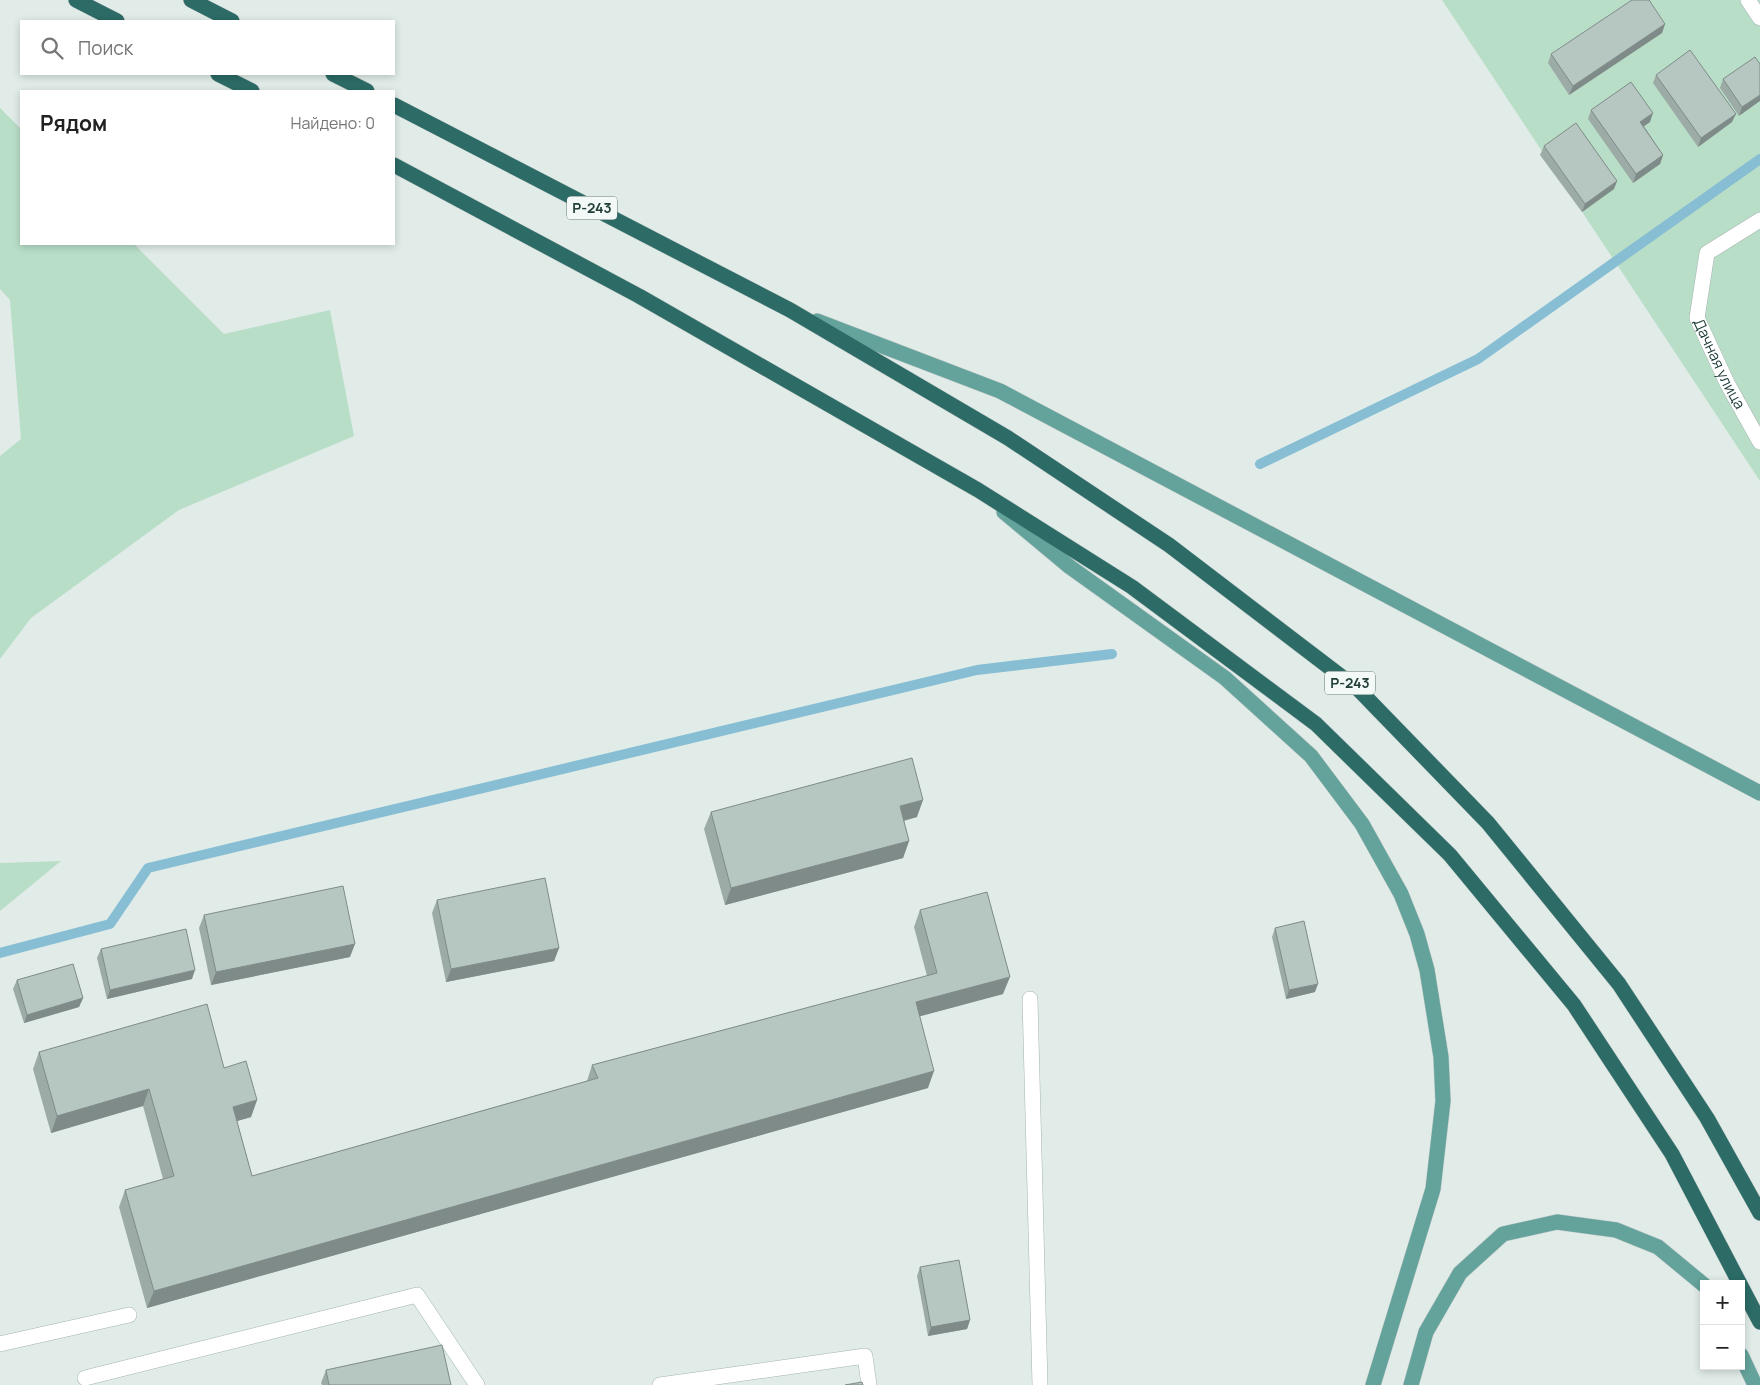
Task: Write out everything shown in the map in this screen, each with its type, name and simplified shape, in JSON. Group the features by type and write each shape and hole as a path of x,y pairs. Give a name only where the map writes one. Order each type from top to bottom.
{"highway":[{"path":"76,0 115,20"},
{"path":"191,0 230,20"},
{"path":"220,75 250,90"},
{"path":"335,75 365,90"},
{"name":"Р-243","path":"395,106 790,310 1008,438 1161,540 1358,690 1488,823 1620,984 1707,1118 1760,1213"},
{"path":"395,167 639,296 978,490 1132,587 1316,724 1450,855 1574,1005 1672,1154 1738,1280"},
{"path":"1745,1293 1760,1322"}],"main road":[{"path":"790,310 1000,391 1760,793"},
{"path":"978,490 1070,567 1225,678 1311,756 1362,824 1401,894 1417,934 1427,970 1441,1057 1443,1100 1433,1189 1373,1385"},
{"path":"1411,1385 1426,1332 1460,1274 1503,1234 1558,1222 1616,1230 1658,1247 1700,1282"},
{"path":"1745,1364 1755,1385"}],"street":[{"path":"1748,0 1760,18"},
{"name":"Дачная улица","path":"1760,220 1706,253 1697,318 1727,383 1760,442"},
{"path":"1030,999 1040,1385"},
{"path":"85,1378 417,1295 477,1385"},
{"path":"0,1344 129,1315"},
{"path":"660,1385 865,1356 869,1385"}],"green space":[{"path":"1442,0 1760,0 1760,481"},
{"path":"0,108 20,128 20,245 135,245 224,334 330,310 354,436 179,510 31,618 0,659 0,456 21,439 10,300 0,289"},
{"path":"61,861 0,911 0,863"}],"building":[{"path":"1632,0 1649,0 1665,24 1573,86 1551,54"},
{"path":"1690,50 1736,114 1701,138 1656,75"},
{"path":"1755,57 1760,64 1760,95 1742,107 1723,79"},
{"path":"1631,82 1653,113 1640,122 1663,155 1636,174 1591,110"},
{"path":"1576,123 1617,181 1585,204 1544,146"},
{"path":"912,758 923,800 900,806 909,841 731,888 711,812"},
{"path":"545,878 559,948 451,969 437,900"},
{"path":"343,886 355,944 216,972 204,915"},
{"path":"987,892 1010,977 916,1002 934,1071 154,1291 125,1190 174,1176 149,1089 57,1116 39,1052 207,1004 224,1068 246,1061 257,1100 233,1107 252,1176 598,1078 592,1065 937,973 920,910"},
{"path":"1304,921 1318,984 1289,990 1275,928"},
{"path":"186,929 195,970 110,990 101,949"},
{"path":"73,964 83,998 27,1015 17,980"},
{"path":"959,1260 970,1320 931,1327 920,1267"},
{"path":"442,1345 451,1385 329,1385 326,1370"},
{"path":"862,1382 863,1385 845,1385"}],"waterway":[{"path":"1260,464 1478,359 1760,159"},
{"path":"0,953 110,924 148,868 977,670 1112,654"}]}
